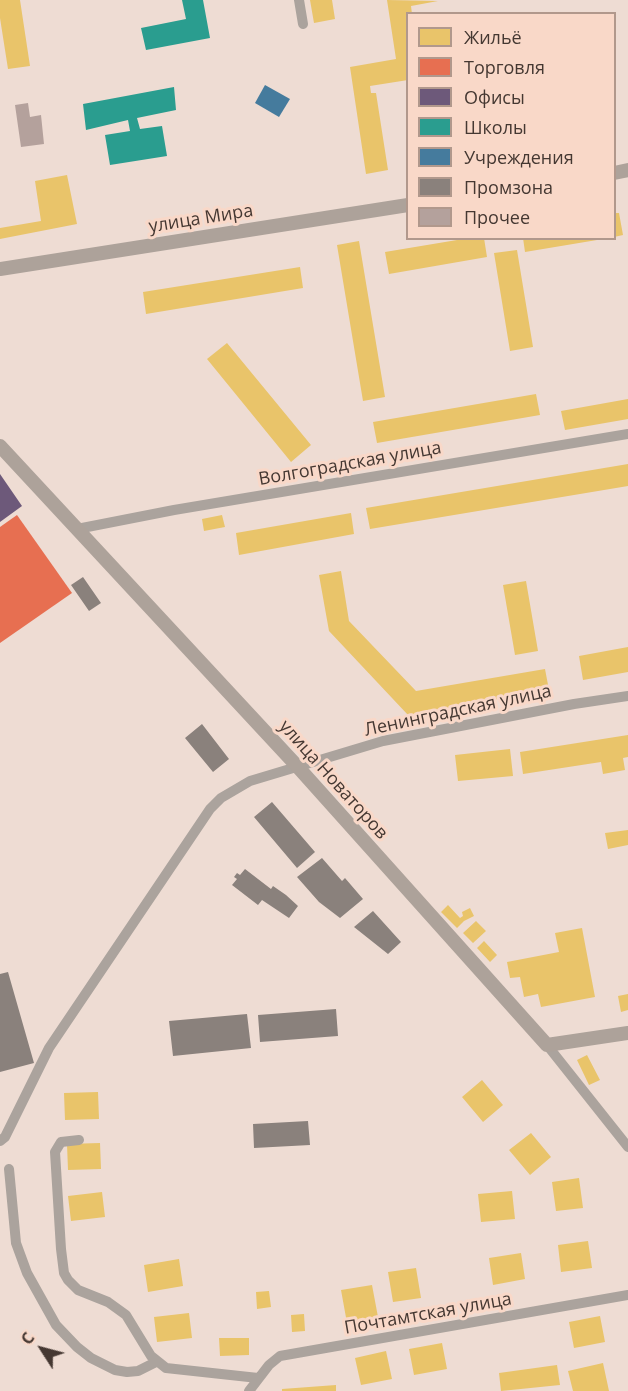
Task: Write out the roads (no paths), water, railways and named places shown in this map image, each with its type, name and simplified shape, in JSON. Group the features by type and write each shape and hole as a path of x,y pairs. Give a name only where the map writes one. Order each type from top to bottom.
{"street":[{"path":"299,0 303,24"},
{"name":"улица Мира","path":"0,269 406,205"},
{"name":"Волгоградская улица","path":"77,529 174,510 628,434"},
{"name":"улица Новаторов","path":"0,446 297,766 547,1045 628,1147"},
{"name":"Ленинградская улица","path":"0,1141 49,1048 210,809 221,798 250,781 383,741 574,704 628,696"},
{"path":"547,1045 628,1033"},
{"path":"79,1140 61,1143 55,1152 64,1273 68,1280 78,1290 108,1302 126,1315 156,1362 166,1368 258,1378"},
{"path":"9,1169 16,1244 27,1273 56,1325 91,1358 115,1370 138,1371 156,1362"},
{"name":"Почтамтская улица","path":"249,1391 269,1365 280,1356 628,1295"}]}
